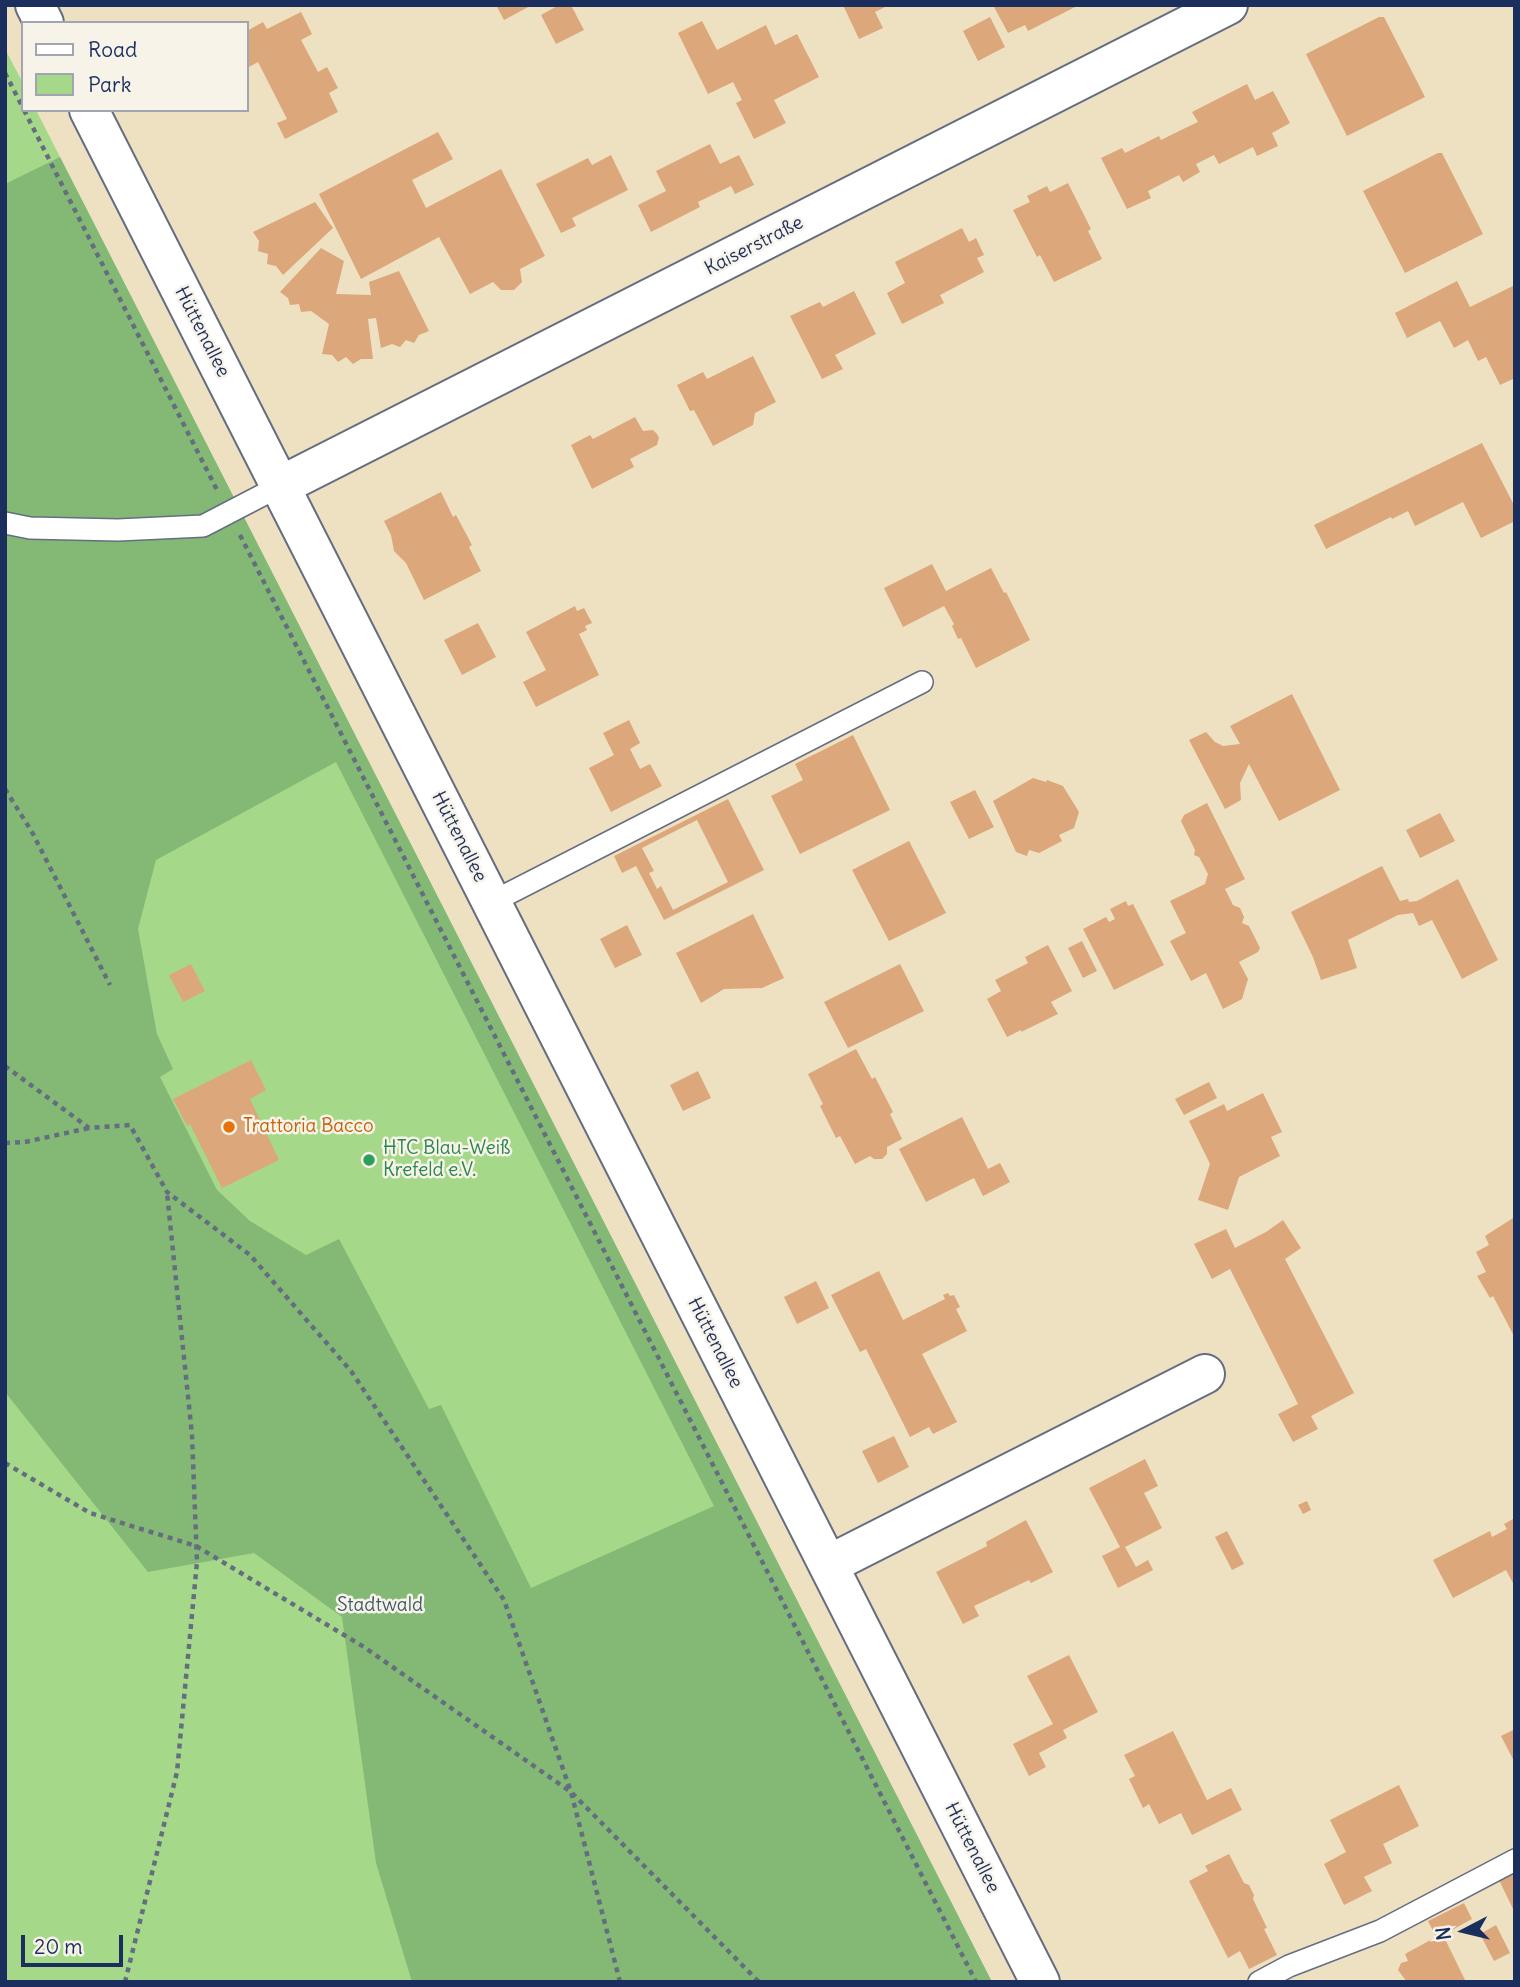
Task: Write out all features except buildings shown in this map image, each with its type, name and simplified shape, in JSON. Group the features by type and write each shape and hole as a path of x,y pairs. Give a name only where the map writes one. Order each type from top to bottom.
{"street":[{"path":"35,5 43,21"},
{"name":"Kaiserstraße","path":"280,486 1228,5"},
{"name":"Hüttenallee","path":"90,112 1040,1982"},
{"path":"828,1565 1205,1374"}],"lane":[{"path":"5,523 30,528 118,530 203,526 280,486"},
{"path":"492,902 922,682"},
{"path":"1259,1982 1290,1966 1380,1931 1515,1860"}],"path":[{"path":"5,74 21,105"},
{"path":"25,112 976,1982"},
{"path":"5,789 32,832 110,985"},
{"path":"5,1066 89,1128"},
{"path":"5,1143 25,1142 89,1128 130,1125 167,1192 192,1435 197,1562 177,1772 125,1982"},
{"path":"167,1192 250,1255 351,1371 504,1600 571,1792 620,1982"},
{"path":"5,1463 90,1513 196,1546 365,1647 571,1792 759,1982"}],"green space":[{"name":"Stadtwald","path":"5,49 21,79 21,112 37,112 992,1982 5,1982"},
{"name":"Stadtwald","path":"60,157 992,1982 412,1982 376,1863 342,1617 254,1553 148,1572 5,1392 5,184","holes":["336,762 714,1506 531,1588 441,1405 429,1409 339,1239 306,1255 250,1221 217,1190 160,1077 173,1069 157,1034 138,929 156,860"]}],"place":[{"name":"Trattoria Bacco","path":"229,1127"},
{"name":"HTC Blau-Weiß Krefeld e.V.","path":"369,1160"}]}
